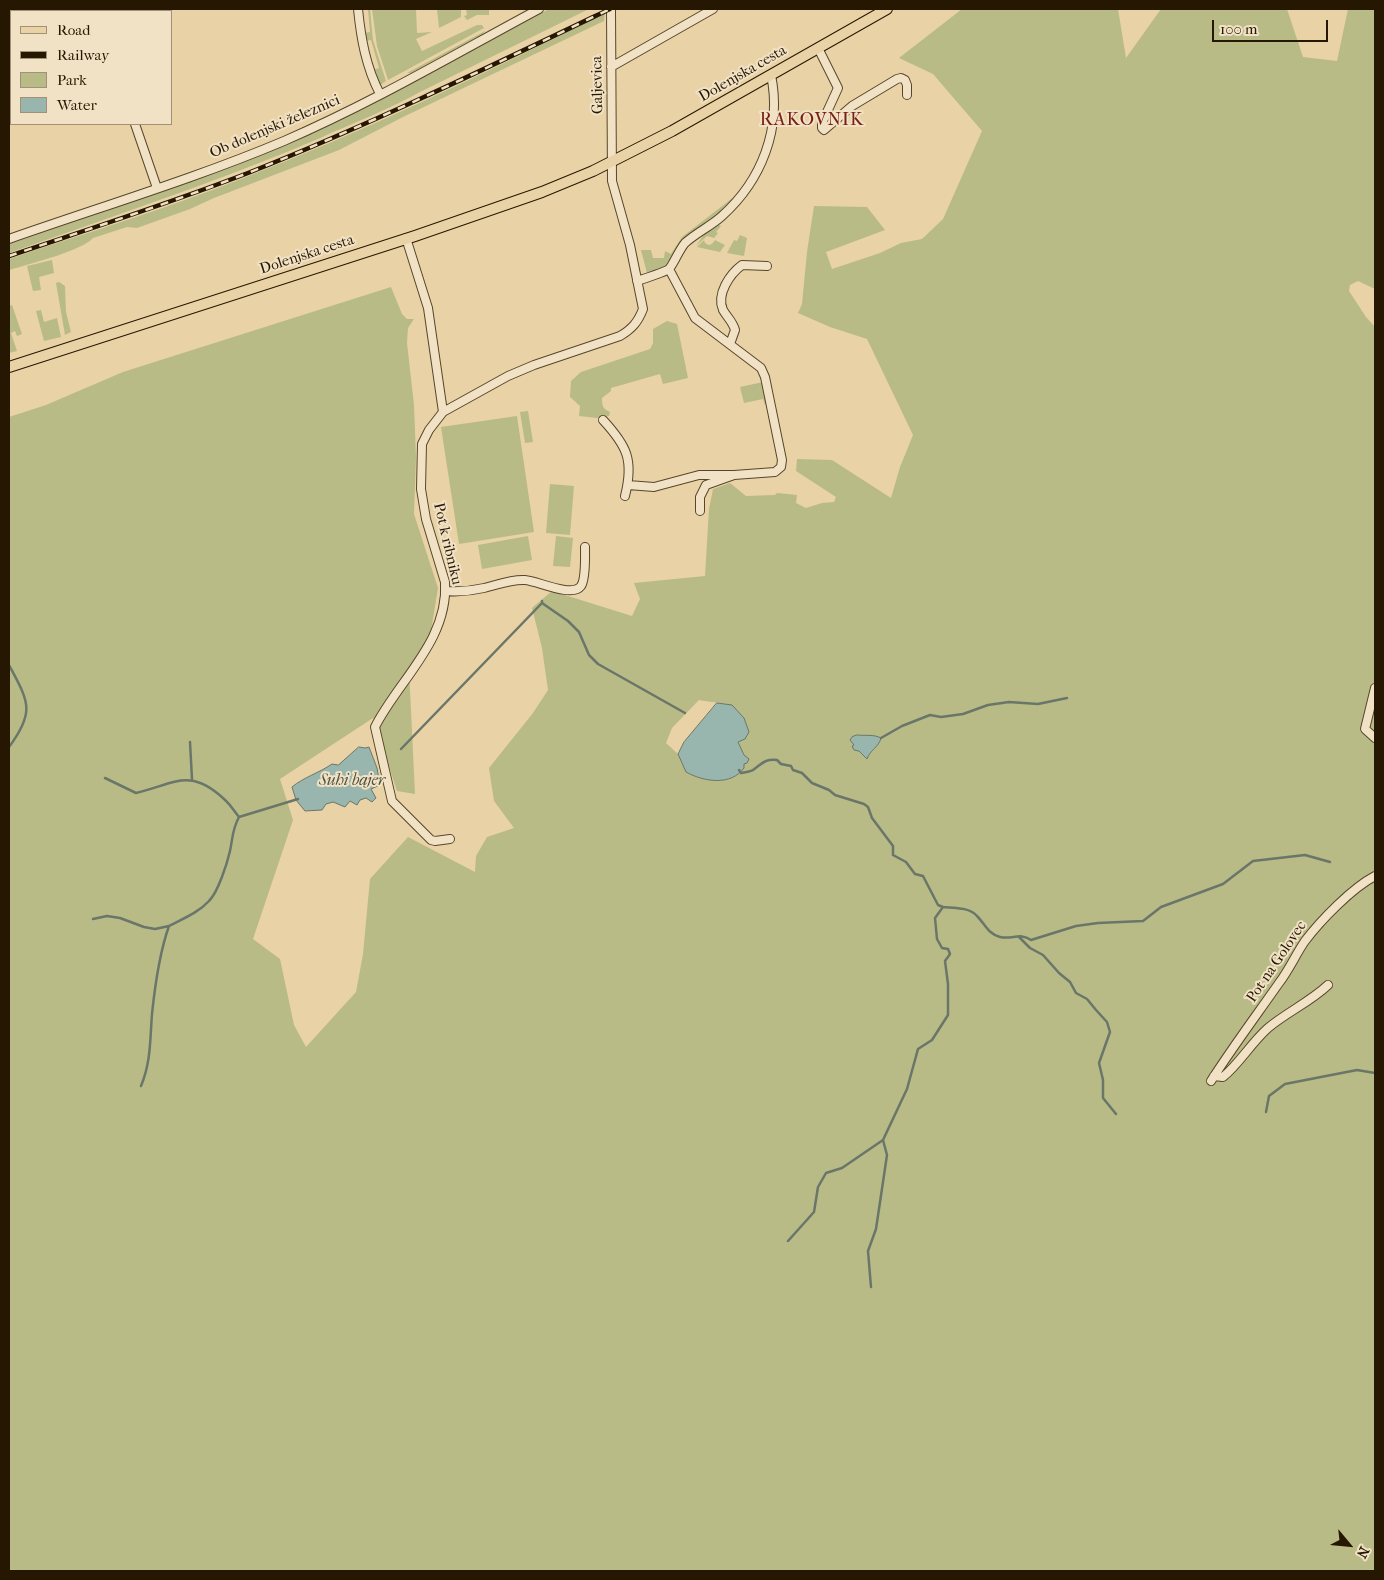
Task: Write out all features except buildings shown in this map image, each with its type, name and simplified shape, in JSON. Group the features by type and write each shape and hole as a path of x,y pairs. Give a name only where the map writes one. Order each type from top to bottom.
{"main road":[{"name":"Dolenjska cesta","path":"9,367 542,192 612,161 672,131 887,9"}],"street":[{"path":"358,9 363,49 372,78 380,94"},
{"name":"Ob dolenjski železnici","path":"9,239 232,162 277,144 339,116 539,9"},
{"name":"Galjevica","path":"611,9 612,161"},
{"path":"611,67 712,9"},
{"path":"818,48 838,88 822,123 824,130 852,106 897,78 905,80 907,96"},
{"path":"637,281 669,268 686,242 721,216 743,194 762,165 772,129 774,91 771,75"},
{"path":"135,125 157,188"},
{"path":"406,238 428,308 443,412 508,376 534,365 620,336 635,325 644,310 630,245 613,188 612,161"},
{"path":"730,344 735,330 733,322 724,310 721,302 726,285 733,274 742,266 767,266"},
{"path":"628,485 654,487 700,475 775,472 781,467 782,460 772,406 763,371 695,318 669,268"},
{"name":"Pot k ribniku","path":"443,412 429,430 422,444 420,460 421,490 426,519 445,591 436,631 416,665 380,716 375,728 392,801 432,840 450,838"},
{"path":"603,420 622,442 629,463 628,485 625,496"},
{"path":"700,511 700,497 703,487 706,484 734,475"},
{"path":"445,591 458,592 524,580 564,590 574,590 581,586 583,580 585,547"},
{"path":"1375,688 1366,729 1375,738"},
{"name":"Pot na Golovec","path":"1328,985 1269,1027 1258,1037 1228,1073 1223,1077 1212,1079 1282,979 1314,929 1350,893 1375,876"}],"green space":[{"path":"368,9 370,9 373,40 386,81 380,85 373,70 379,68 371,40 365,41 364,33 370,32"},
{"path":"372,9 416,9 417,33 432,32 416,39 422,51 477,25 482,25 484,28 388,80 377,46"},
{"path":"437,9 461,10 461,17 439,28"},
{"path":"466,9 489,9 489,15 477,15 467,20 464,16 467,15"},
{"path":"549,9 589,9 396,104 280,155 9,253 9,244 234,166 312,133 364,108"},
{"path":"962,9 1118,9 1126,58 1161,9 1287,9 1303,57 1337,61 1348,9 1375,9 1375,289 1358,281 1350,285 1349,291 1375,327 1375,1571 9,1571 9,417 46,405 123,372 391,287 402,314 407,319 414,319 408,328 407,343 414,405 416,457 414,514 438,588 431,631 409,669 415,794 397,791 373,718 280,779 293,820 253,939 280,959 294,1025 306,1047 356,992 363,954 370,879 408,837 475,872 476,856 487,837 514,828 494,801 489,768 533,713 548,690 542,648 532,608 552,591 632,616 640,599 634,583 705,576 709,509 713,489 730,483 746,496 775,495 777,493 797,495 796,503 806,508 822,503 834,502 836,497 796,471 797,459 832,460 891,498 900,467 913,435 867,339 830,327 798,313 802,304 814,206 867,207 885,230 826,252 832,269 880,253 901,243 922,239 943,219 982,131 933,74 899,58","holes":["699,700 728,706 744,718 738,742 744,755 744,768 732,778 717,781 709,780 686,772 678,754 666,743 672,728"]},
{"path":"605,13 604,21 405,116 339,150 190,209 137,228 127,227 93,238 88,243 67,252 9,270 9,259 184,200 287,161 470,79"},
{"path":"485,31 482,35 411,73 407,73"},
{"path":"739,193 719,214 677,249 665,266 647,273 641,250 651,250 653,258 664,258 665,251 671,254 682,237"},
{"path":"717,224 721,226 714,238 707,236 696,246 703,236"},
{"path":"740,235 747,238 744,256 727,253 734,240 737,241"},
{"path":"704,240 708,245 712,244 715,240 725,245 720,252 697,247"},
{"path":"52,260 54,273 39,277 41,290 33,291 27,266"},
{"path":"59,282 65,286 66,312 71,332 65,335 56,283"},
{"path":"12,305 22,334 17,336 15,331 11,333 17,351 9,353 9,306"},
{"path":"41,310 44,322 57,318 61,337 44,341 36,311"},
{"path":"667,321 677,324 688,378 663,384 660,374 611,388 611,391 602,398 603,407 610,412 609,416 597,418 579,416 580,406 570,397 571,381 581,372 650,349 653,343 653,329"},
{"path":"763,382 767,404 765,405 763,399 744,403 740,387"},
{"path":"528,411 533,442 525,443 520,412"},
{"path":"517,416 534,532 459,544 441,427"},
{"path":"550,484 574,486 570,535 546,533"},
{"path":"528,536 532,560 482,569 478,545"},
{"path":"556,536 573,538 570,567 553,566"}],"water":[{"path":"717,703 732,705 744,718 749,732 745,739 738,742 744,755 749,759 739,774 732,778 717,781 701,778 686,772 678,754 684,742"},
{"path":"857,735 881,738 867,759 859,751 854,750 852,746 854,745 850,740"},
{"name":"Suhi bajer","path":"359,747 369,747 377,768 380,785 371,789 376,798 372,802 366,798 360,800 357,805 350,801 345,807 333,802 326,804 322,810 305,811 296,800 292,787 301,780 332,764 338,765"}],"waterway":[{"path":"542,601 542,603 568,621 579,632 589,655 598,664 685,713"},
{"path":"401,749 542,603"},
{"path":"9,665 21,688 26,706 23,724 9,747"},
{"path":"881,738 902,726 930,715 941,717 963,714 988,705 1009,702 1038,704 1067,698"},
{"path":"190,742 192,779"},
{"path":"739,770 741,773 749,772 766,761 777,760 781,764 791,766 793,770 802,773 812,783 829,790 835,795 868,807 872,818 893,846 893,855 906,862 915,874 923,876 938,905 943,907 935,918 937,939 942,948 948,949 950,954 945,961 948,984 948,1015 932,1040 918,1049 907,1089 883,1140 842,1168 826,1173 818,1187 814,1212 788,1241"},
{"path":"105,778 136,793 182,781 201,783 224,799 239,817"},
{"path":"141,1086 148,1060 158,970 169,926 200,909 212,897 219,885 239,817 298,799"},
{"path":"943,907 974,913 996,936 1004,938 1020,936 1031,940 1076,926 1143,921 1161,907 1223,884 1253,861 1305,855 1330,862"},
{"path":"93,919 107,916 155,929 169,926"},
{"path":"1019,937 1030,948 1043,955 1070,982 1076,993 1087,999 1107,1022 1110,1032 1099,1063 1103,1080 1103,1098 1116,1114"},
{"path":"1266,1112 1269,1096 1285,1084 1357,1070 1375,1073"},
{"path":"871,1287 868,1251 876,1229 887,1155 883,1140"}],"railway":[{"path":"9,256 129,216 248,173 340,135 431,94 610,9"}],"district":[{"name":"RAKOVNIK","path":"812,121"}]}
